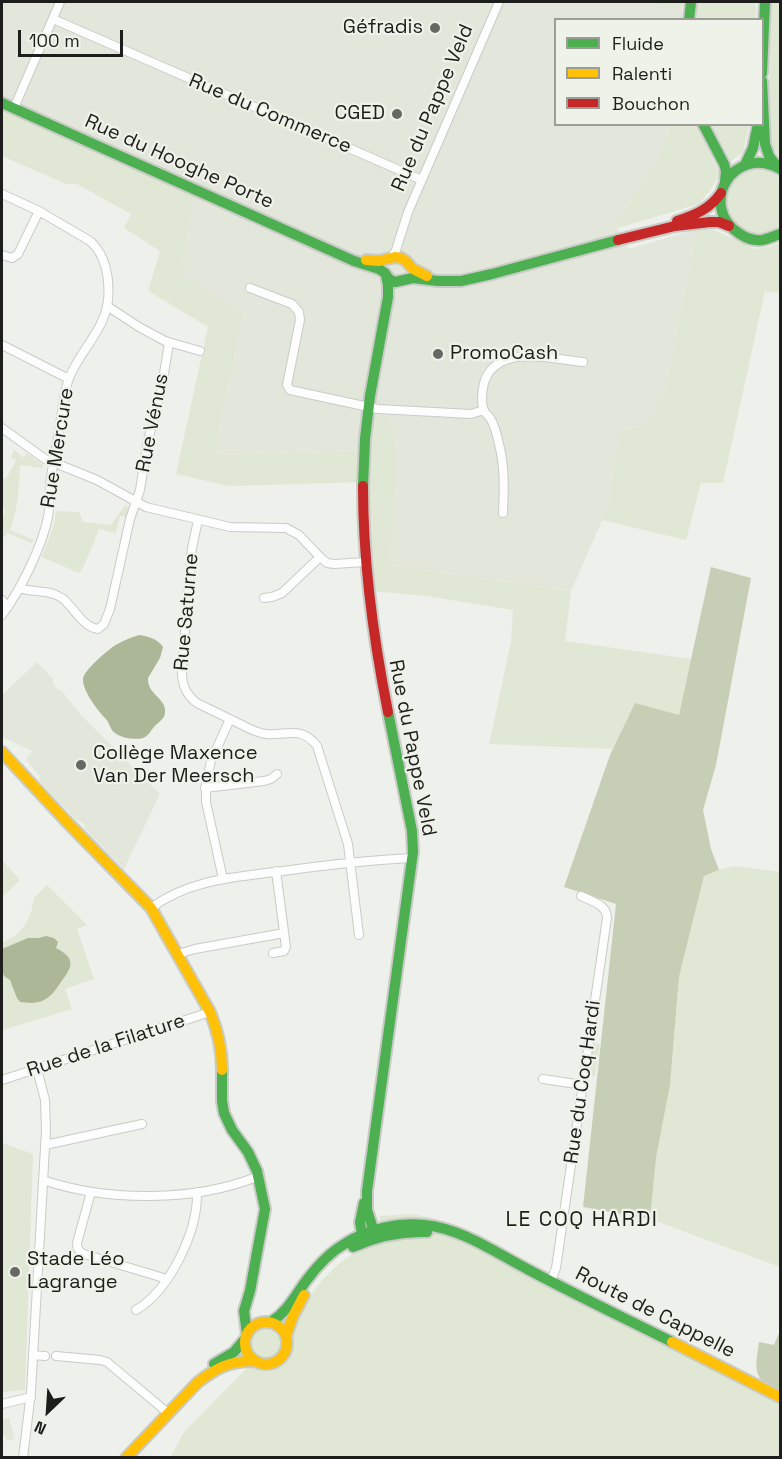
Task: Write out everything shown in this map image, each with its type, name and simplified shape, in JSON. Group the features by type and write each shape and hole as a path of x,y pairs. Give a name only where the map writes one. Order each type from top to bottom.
{"main road":[{"path":"689,18 691,2"},
{"path":"764,25 765,2"},
{"name":"Rue du Hooghe Porte","path":"2,103 386,274"},
{"path":"764,115 766,149 779,168"},
{"path":"634,236 703,211 713,204 721,192 726,175 724,164 705,126"},
{"path":"745,165 753,148 758,126"},
{"path":"725,182 735,170 745,165 763,162 779,168"},
{"path":"721,192 721,210 724,219 741,236 755,240 767,239 780,234"},
{"path":"444,281 422,274 400,257 391,259 385,266 386,274 391,280 417,278 444,281 473,279 634,236 694,223 715,222 729,226"},
{"name":"Rue du Hooghe Porte","path":"341,254 372,261 391,259"},
{"path":"402,280 409,273 407,263"},
{"name":"Rue du Pappe Veld","path":"375,1234 367,1210 368,1191 413,858 412,836 373,634 365,562 363,488 369,407 386,310 388,288 386,274"},
{"name":"Rue du Pappe Veld","path":"386,310 394,290 402,280"},
{"path":"2,752 151,908 217,1028 222,1047 222,1105 226,1120 248,1152 265,1206 250,1291 244,1311 245,1345 247,1352 255,1361"},
{"name":"Rue du Pappe Veld","path":"362,1239 359,1221 368,1191"},
{"name":"Route de Cappelle","path":"362,1239 375,1234 422,1228 454,1238 513,1262 780,1397"},
{"path":"126,1458 144,1441 202,1373 234,1352 253,1327 285,1311 325,1258 344,1244 362,1239"},
{"path":"286,1336 294,1312 314,1280 362,1239"},
{"path":"183,1396 199,1381 216,1370 237,1361 247,1360 268,1364 279,1360 286,1350 286,1336 280,1327 256,1319 250,1313 250,1291"}],"street":[{"path":"14,108 60,2"},
{"name":"Rue du Pappe Veld","path":"391,259 422,180 499,2"},
{"name":"Rue du Commerce","path":"53,20 422,180"},
{"name":"Rue Mercure","path":"2,194 39,211 81,235 96,247 107,272 109,285 107,306 102,322 69,379 65,392 53,463 47,521 37,551 19,588 2,615"},
{"path":"2,255 12,258 18,254 39,211"},
{"name":"Rue du Pappe Veld","path":"402,229 401,244 407,263"},
{"path":"250,288 292,304 299,312 300,320 288,389 383,409 471,414 483,410"},
{"path":"107,306 169,343 200,351"},
{"name":"Rue Vénus","path":"19,588 48,592 58,596 88,625 94,629 102,626 111,606 130,519 141,490 148,440 161,392 169,343"},
{"path":"2,345 69,379"},
{"path":"503,513 504,475 501,451 493,423 483,410 486,380 492,369 503,361 522,356 583,362"},
{"path":"2,428 53,463 97,480 146,507 230,527 286,528 301,536 324,561 331,564 365,562"},
{"name":"Rue Saturne","path":"198,519 192,548 181,677 184,688 195,701 230,719"},
{"path":"264,598 282,593 320,557"},
{"path":"2,600 8,607"},
{"path":"223,879 205,788 211,761 230,719 260,733 296,732 305,735 315,742 321,754 348,840 359,935"},
{"path":"205,788 264,781 278,774"},
{"path":"151,908 183,890 223,879 351,862 413,858"},
{"path":"273,953 285,950 276,872"},
{"name":"Rue du Coq Hardi","path":"551,1281 556,1268 607,913 602,906 582,896"},
{"path":"178,954 284,933"},
{"name":"Rue de la Filature","path":"2,1080 210,1012"},
{"path":"23,1458 31,1397 45,1145 46,1107 37,1069"},
{"path":"543,1078 583,1084"},
{"path":"45,1145 142,1124"},
{"path":"43,1180 91,1192 137,1195 197,1192 239,1183 255,1177"},
{"path":"91,1192 77,1243 80,1252 167,1279"},
{"path":"136,1310 167,1279 177,1262 195,1215 197,1192"},
{"path":"33,1355 45,1356"},
{"path":"56,1356 107,1362 168,1413"},
{"path":"2,1404 31,1397"}],"shaded area":[{"path":"2,2 642,2 682,9 682,18 554,18 554,126 671,126 652,169 615,223 629,249 697,229 665,390 646,425 620,431 608,507 571,591 389,565 396,454 358,451 227,455 214,452 244,313 180,274 197,182 2,95"},
{"path":"642,2 683,2 682,9"},
{"path":"697,2 756,2 756,18 694,18"},
{"path":"771,2 780,2 780,157 774,150 768,126"},
{"path":"2,95 197,182 180,274 244,313 214,452 227,455 357,451 361,415 388,417 396,454 389,565 571,591 565,641 691,659 679,716 635,704 613,749 489,744 511,642 513,610 426,596 373,591 367,519 368,482 229,486 176,474 208,327 148,291 160,251 124,228 131,214 77,184 66,184 2,156"},
{"path":"671,126 696,126 720,174 699,204 618,228 615,223 652,169"},
{"path":"712,126 749,126 743,152 731,161"},
{"path":"756,170 769,171 780,178 780,225 764,233 750,233 738,226 730,214 727,201 730,188 739,177"},
{"path":"710,228 755,249 769,247 780,242 780,293 765,291 723,483 701,483 686,540 602,520 608,507 620,431 646,425 665,390 697,229"},
{"path":"14,449 24,458 26,453 43,465 43,468 20,465 19,490 10,530 34,540 32,543 7,533 5,537 2,535 2,519 5,511 2,501 2,477 6,479 16,460 11,457"},
{"path":"126,504 128,508 126,517 120,516 116,533 99,529 79,573 42,557 54,525 56,511 79,512 83,522 111,525"},
{"path":"711,567 751,578 716,765 703,810 711,849 719,870 704,876 679,977 670,1085 656,1158 650,1219 583,1207 616,904 564,887 610,755 635,703 679,715"},
{"path":"139,635 152,638 163,647 160,658 148,678 151,689 165,708 165,713 146,736 134,739 113,732 88,694 83,679 91,666 111,648"},
{"name":"Collège Maxence Van Der Meersch","path":"37,662 80,714 160,794 124,869 84,828 85,824 75,819 39,781 40,776 26,760 32,751 2,737 2,695"},
{"path":"2,860 20,880 2,897"},
{"path":"736,866 780,872 780,1267 650,1219 656,1158 670,1085 679,977 704,876"},
{"path":"47,885 87,925 77,929 94,979 65,989 72,1009 2,1030 2,943 16,935 25,925 31,913 34,898"},
{"path":"46,936 58,942 56,948 70,960 70,968 56,990 47,998 35,1003 20,1002 10,980 4,976 2,949 28,938"},
{"path":"592,1043 600,1044 595,1076 588,1075"},
{"name":"Stade Léo Lagrange","path":"2,1143 33,1154 25,1390 2,1392"},
{"path":"413,1214 448,1223 502,1247 500,1262 753,1390 759,1376 756,1367 759,1342 774,1345 780,1331 780,1457 170,1458 184,1432 250,1365 270,1369 279,1367 287,1360 291,1352 293,1333 298,1318 325,1277 353,1254 387,1240 379,1216"},
{"path":"266,1327 277,1332 282,1343 277,1354 266,1359 255,1354 250,1343 255,1332"},
{"path":"780,1331 780,1392 760,1378 757,1360 759,1342 774,1345"},
{"path":"9,1418 15,1439 7,1441 5,1435 2,1436 2,1420"}],"traffic: fast":[{"path":"689,18 691,2"},
{"path":"764,26 765,2"},
{"path":"2,103 354,261 379,269 395,282 413,278 461,281 618,240"},
{"path":"764,123 765,144 769,156 777,166"},
{"path":"704,126 724,164 725,182"},
{"path":"745,165 753,148 758,126"},
{"path":"780,169 763,163 748,164 726,181 721,194 721,208 727,222 740,234 759,240 780,234"},
{"path":"363,486 370,396 388,297 386,275"},
{"path":"376,1238 367,1210 367,1191 413,852 412,831 388,712"},
{"path":"222,1070 224,1113 257,1171 265,1209 250,1291 244,1311 247,1334"},
{"path":"363,1240 360,1222 364,1203"},
{"path":"271,1322 286,1309 319,1265 340,1247 374,1230 415,1224 453,1231 672,1342"},
{"path":"353,1247 389,1235 427,1232"},
{"path":"214,1364 234,1352 245,1339"}],"traffic: slow":[{"path":"366,260 401,258 413,269 427,276"},
{"path":"2,752 151,908 210,1012 219,1040 222,1070"},
{"path":"286,1336 304,1295"},
{"path":"266,1322 281,1328 287,1343 281,1358 266,1364 251,1358 245,1343 251,1328 266,1322"},
{"path":"672,1342 780,1397"},
{"path":"126,1458 198,1382 224,1366 255,1361"}],"traffic: jam":[{"path":"677,221 702,211 721,193"},
{"path":"618,240 675,226 710,222 719,222 729,226"},
{"path":"363,486 370,599 388,712"}],"place":[{"name":"Géfradis","path":"435,28"},
{"name":"CGED","path":"397,114"},
{"name":"PromoCash","path":"438,354"},
{"name":"Collège Maxence Van Der Meersch","path":"81,765"},
{"name":"Stade Léo Lagrange","path":"15,1272"}],"district":[{"name":"LE COQ HARDI","path":"582,1220"}]}
